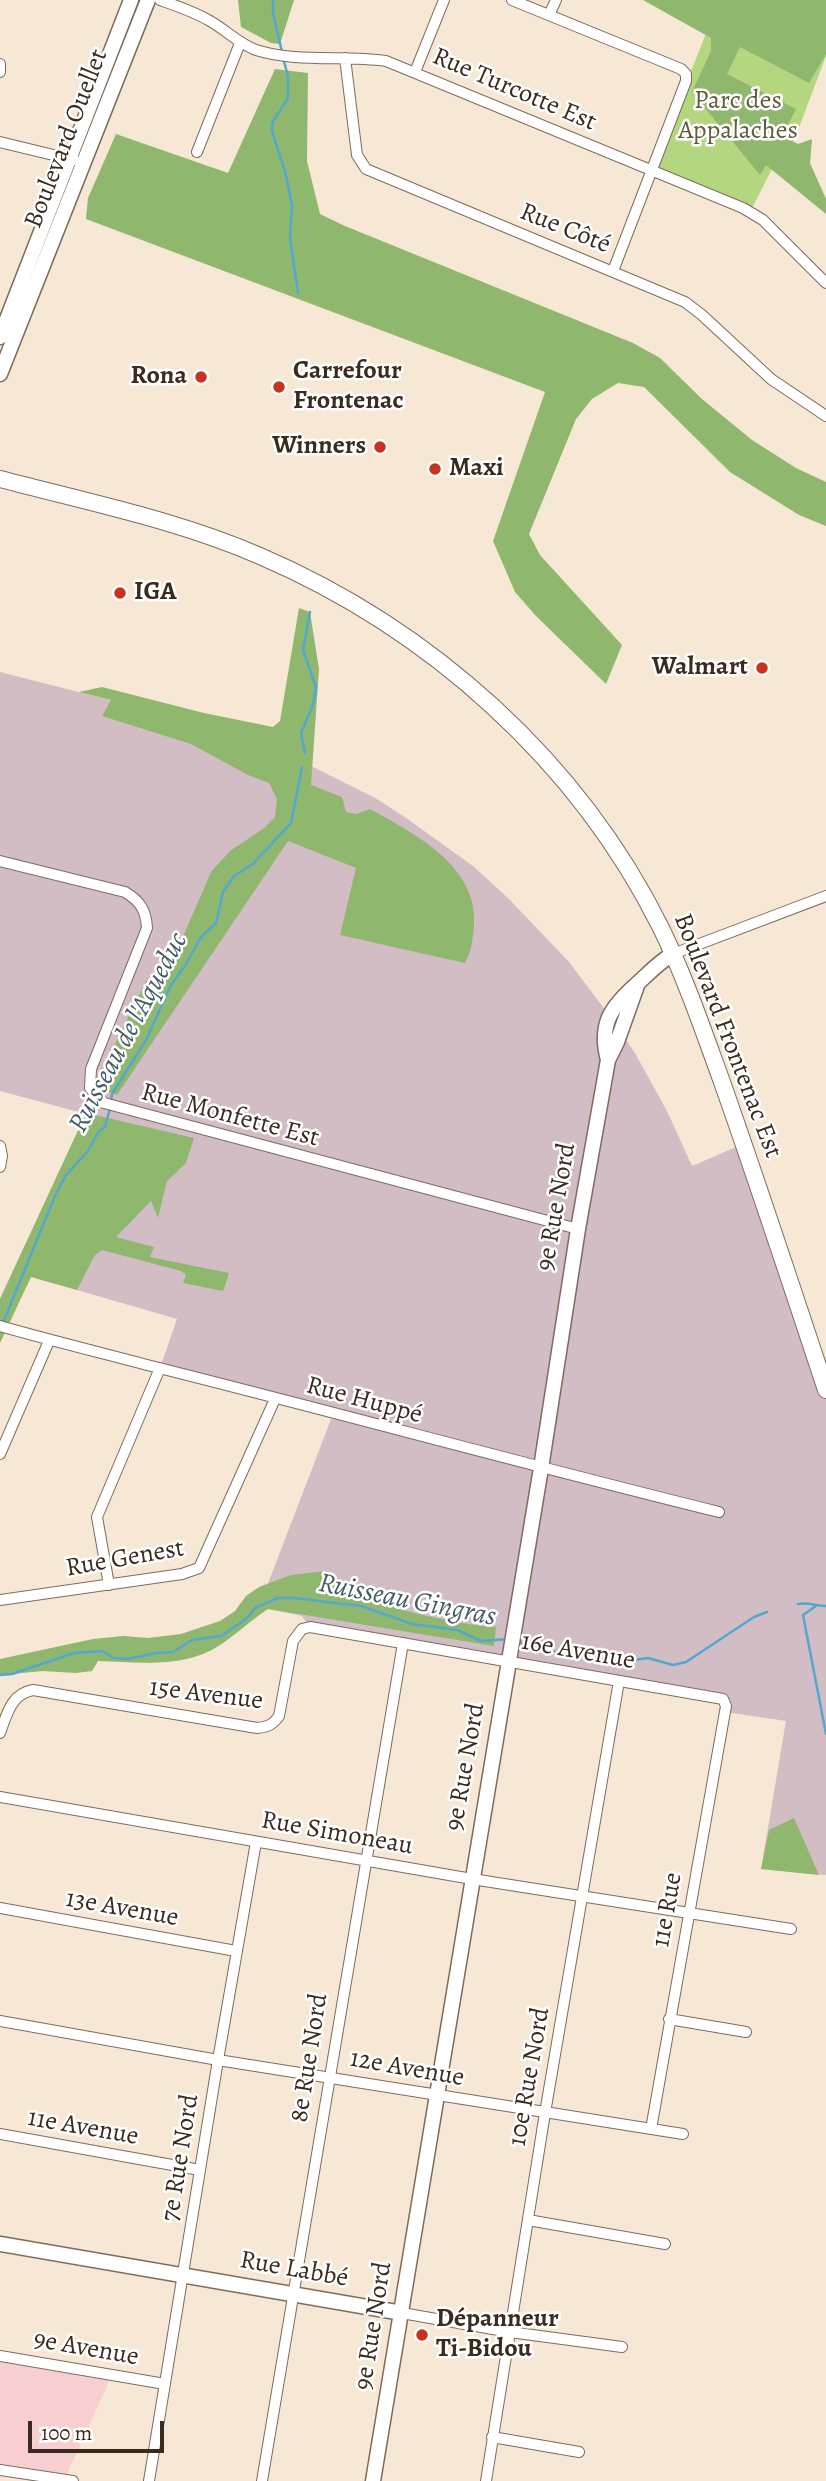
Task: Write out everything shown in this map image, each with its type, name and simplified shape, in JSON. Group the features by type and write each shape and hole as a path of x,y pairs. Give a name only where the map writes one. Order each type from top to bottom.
{"main road":[{"name":"Boulevard Frontenac Est","path":"0,479 177,526 258,555 342,596 411,639 465,682 510,723 574,794 599,827 640,889 673,954 736,1122 826,1390"}],"street":[{"name":"Boulevard Ouellet","path":"0,374 4,340 68,158 131,0"},
{"name":"Boulevard Ouellet","path":"4,340 84,162 148,0"},
{"name":"Rue Turcotte Est","path":"160,0 210,20 252,49 283,56 386,61 743,208 763,220 826,283"},
{"path":"415,72 444,0"},
{"path":"512,0 681,69 686,74 687,81 613,271"},
{"path":"550,15 556,0"},
{"path":"197,152 240,43"},
{"name":"Rue Côté","path":"345,58 357,155 366,169 613,271 692,307 771,379 826,416"},
{"path":"0,64 0,72"},
{"path":"0,142 84,162"},
{"name":"Rue Monfette Est","path":"0,861 124,892 135,898 146,915 147,928 91,1069 90,1088 104,1103 578,1229"},
{"name":"9e Rue Nord","path":"373,2481 607,1060 603,1044 610,1014 619,999 654,967 673,954 826,896"},
{"path":"0,1146 0,1167"},
{"name":"Rue Huppé","path":"4,1327 49,1341 719,1512"},
{"path":"0,1454 49,1341"},
{"path":"108,1585 97,1517 160,1368"},
{"name":"Rue Genest","path":"0,1600 183,1574 199,1568 275,1399"},
{"name":"16e Avenue","path":"302,1629 310,1627 403,1643 510,1655 619,1681 723,1699"},
{"name":"15e Avenue","path":"0,1733 12,1703 24,1692 33,1690 257,1728 266,1727 274,1723 279,1716 293,1641 302,1629"},
{"name":"8e Rue Nord","path":"261,2481 403,1643"},
{"name":"10e Rue Nord","path":"486,2481 545,2113 619,1681"},
{"name":"11e Rue","path":"651,2129 726,1706 723,1699"},
{"name":"Rue Simoneau","path":"0,1797 472,1879 791,1929"},
{"name":"7e Rue Nord","path":"149,2481 256,1842"},
{"name":"13e Avenue","path":"0,1908 236,1951"},
{"path":"669,2019 746,2032"},
{"name":"12e Avenue","path":"0,2021 218,2060 683,2134"},
{"name":"11e Avenue","path":"0,2134 200,2170"},
{"path":"528,2220 665,2244"},
{"name":"Rue Labbé","path":"0,2244 292,2296 510,2332 622,2347"},
{"name":"9e Avenue","path":"0,2356 165,2384"},
{"path":"492,2437 579,2452"},
{"path":"0,2470 73,2481"}],"shaded area":[{"path":"0,672 173,716 295,758 377,799 473,866 509,899 569,962 635,1053 668,1113 692,1166 743,1144 826,1390 826,1875 761,1869 786,1721 725,1712 725,1702 310,1627 302,1616 259,1607 333,1414 160,1368 177,1319 32,1277 0,1299 86,1114 0,1091"},
{"path":"0,2360 111,2377 64,2481 0,2472"}],"green space":[{"path":"238,0 294,0 280,44 271,43 241,27"},
{"path":"643,0 826,0 826,54 809,83 740,47 727,74 796,109 782,136 798,144 812,139 810,163 826,199 826,214 766,165 760,175 692,92 711,51 711,38"},
{"name":"Parc des Appalaches","path":"719,0 826,0 826,56 781,175 772,169 750,212 652,171"},
{"path":"275,69 308,73 307,161 320,214 633,343 660,358 702,399 752,440 796,468 826,482 826,526 799,515 730,472 644,387 618,383 592,399 576,419 529,534 540,555 622,645 606,684 515,592 493,541 545,392 86,219 88,198 116,134 228,173"},
{"path":"299,608 310,612 319,669 311,785 342,797 346,812 356,814 370,809 406,829 441,854 466,886 473,905 474,927 469,954 465,963 340,935 356,868 288,841 117,1095 109,1092 99,1083 99,1077 146,981 173,954 211,872 230,851 263,829 275,817 277,799 269,783 248,775 191,744 102,716 111,700 79,692 102,687 273,727 280,721"},
{"path":"86,1113 194,1138 186,1163 167,1181 158,1218 151,1201 116,1237 154,1247 150,1257 229,1273 223,1291 183,1283 186,1275 181,1271 102,1250 95,1255 77,1290 31,1277 0,1343 0,1299"},
{"path":"327,1571 347,1589 375,1602 442,1619 496,1627 494,1646 268,1609 220,1645 192,1658 145,1663 98,1661 92,1671 43,1671 0,1675 0,1659 93,1639 124,1636 148,1638 181,1634 220,1621 235,1611 246,1596 259,1587 291,1575"},
{"path":"794,1818 819,1875 761,1869 769,1830"}],"waterway":[{"path":"273,0 273,13 282,52"},
{"path":"283,58 288,76 288,98 272,123 272,131 286,175 292,206 290,238 298,293"},
{"name":"Ruisseau de l'Aqueduc","path":"305,753 301,733 313,705 316,687 303,650 310,612"},
{"name":"Ruisseau de l'Aqueduc","path":"111,1101 112,1094 146,1040 171,985 201,937 216,923 223,892 234,876 253,864 291,823 302,767"},
{"name":"Ruisseau de l'Aqueduc","path":"2,1325 55,1196 66,1175 87,1152 99,1131 105,1127 110,1108"},
{"name":"Ruisseau Gingras","path":"0,1675 12,1674 74,1653 102,1651 114,1658 128,1659 173,1652 192,1640 221,1636 246,1619 255,1608 278,1598 361,1606 412,1624 457,1630 481,1641 509,1639"},
{"name":"Ruisseau Gingras","path":"798,1604 826,1606"},
{"path":"816,1606 803,1615 826,1734"},
{"name":"Ruisseau Gingras","path":"519,1642 563,1654 627,1661 648,1658 673,1665 686,1662 754,1617 767,1612"}],"place":[{"name":"Rona","path":"201,377"},
{"name":"Carrefour Frontenac","path":"279,387"},
{"name":"Winners","path":"380,447"},
{"name":"Maxi","path":"435,469"},
{"name":"IGA","path":"120,593"},
{"name":"Walmart","path":"762,668"},
{"name":"Dépanneur Ti-Bidou","path":"422,2335"}]}
